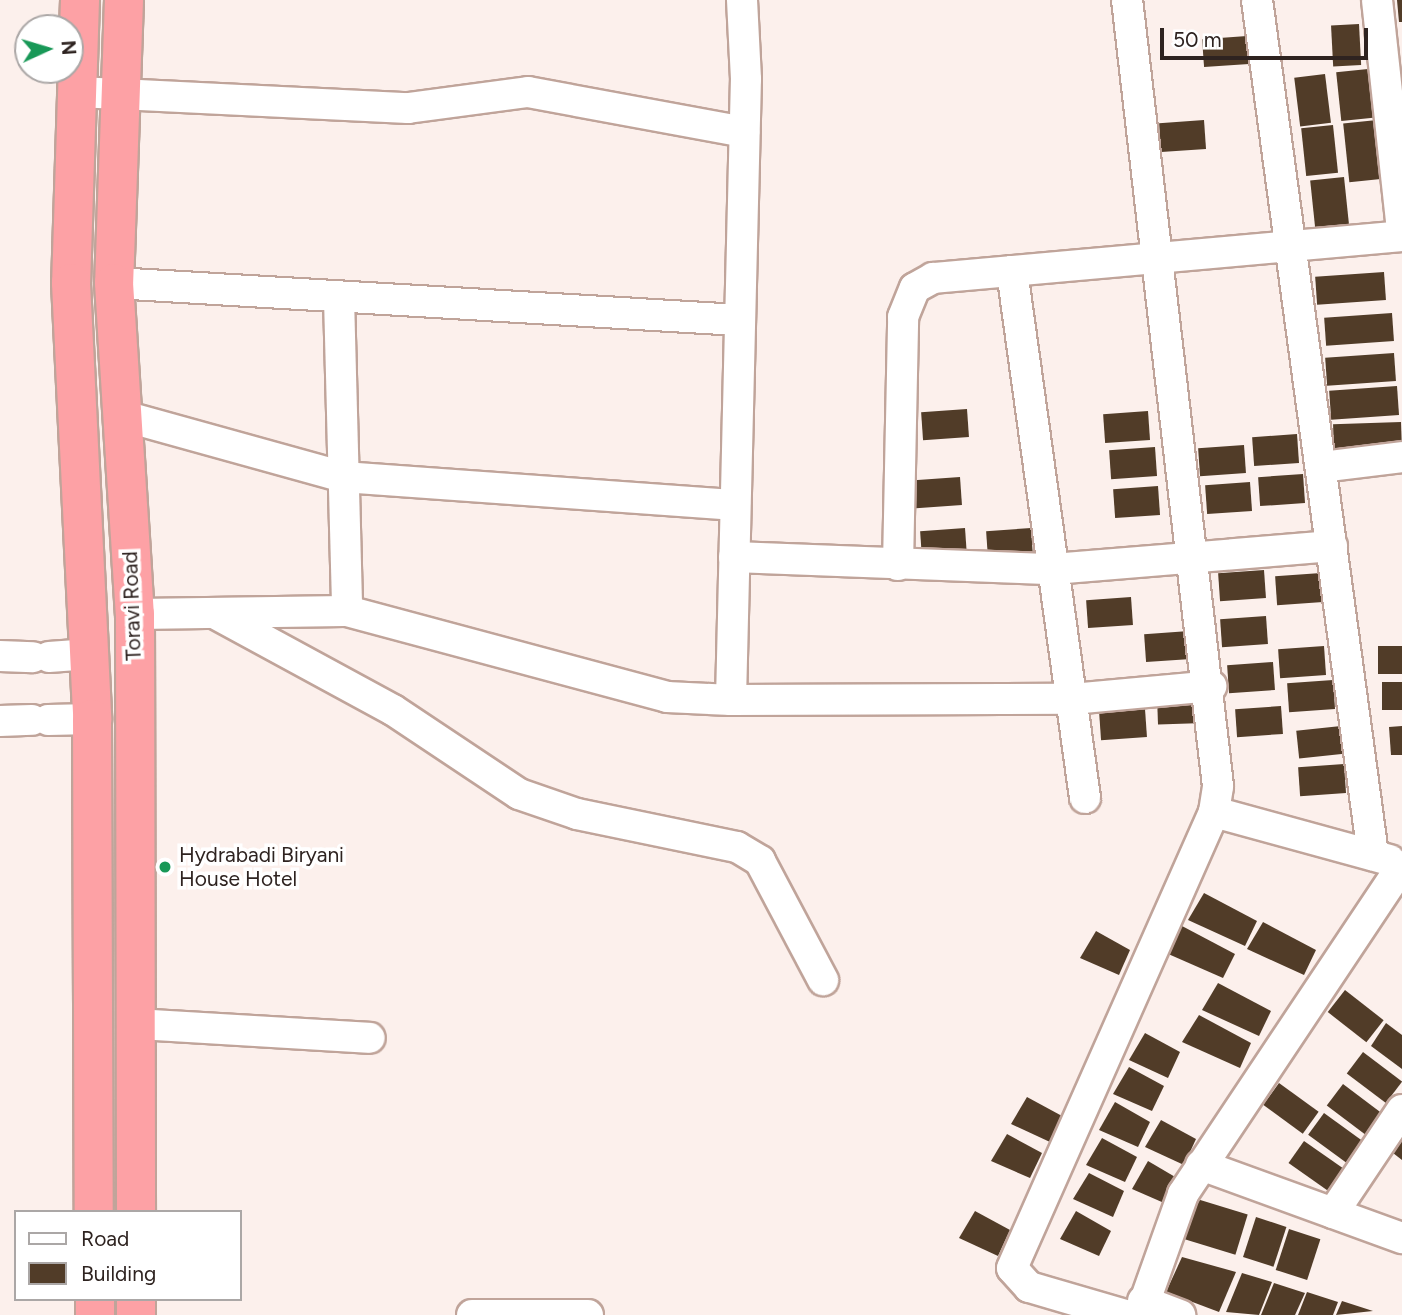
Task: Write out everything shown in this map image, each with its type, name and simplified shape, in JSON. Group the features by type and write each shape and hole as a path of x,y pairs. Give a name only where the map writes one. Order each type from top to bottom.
{"highway":[{"name":"Toravi Road","path":"80,0 71,283 92,719 94,1210"},
{"name":"Toravi Road","path":"124,0 114,283 120,415 135,614 136,1210"}],"street":[{"path":"731,701 744,132 742,0"},
{"path":"1127,0 1219,756 1214,812 1012,1268 1029,1287 1136,1310 1180,1315"},
{"path":"1256,0 1373,855"},
{"path":"898,565 907,300 933,278 1159,260 1402,233 1377,0"},
{"path":"78,92 408,108 527,92 744,132"},
{"path":"1012,271 1085,798"},
{"path":"114,283 738,320"},
{"path":"340,298 346,611"},
{"path":"120,415 344,477 735,505"},
{"path":"1321,467 1402,457"},
{"path":"734,557 1053,569 1332,547"},
{"path":"135,614 218,615 346,611 667,696 731,701 1072,699 1211,686"},
{"path":"218,615 393,710 519,794 577,814 737,847 760,861 823,980"},
{"path":"0,656 90,654"},
{"path":"0,720 92,719"},
{"path":"1136,1310 1183,1194 1402,864 1214,812"},
{"path":"137,1024 370,1038"},
{"path":"1333,1213 1402,1110"},
{"path":"1201,1165 1402,1238"},
{"path":"472,1315 588,1315"}],"building":[{"path":"1397,0 1402,0 1402,22 1399,22"},
{"path":"1359,24 1361,65 1333,66 1331,25"},
{"path":"1247,36 1249,64 1204,67 1202,39"},
{"path":"1368,69 1373,118 1341,121 1336,72"},
{"path":"1325,74 1331,123 1300,126 1294,78"},
{"path":"1204,120 1206,149 1161,152 1159,123"},
{"path":"1377,120 1383,179 1349,182 1343,124"},
{"path":"1333,125 1338,173 1306,176 1301,128"},
{"path":"1344,177 1350,235 1316,238 1310,181"},
{"path":"1384,272 1386,300 1317,305 1315,277"},
{"path":"1392,313 1394,341 1326,346 1324,318"},
{"path":"1394,353 1396,381 1327,386 1325,358"},
{"path":"1397,386 1399,415 1331,420 1329,391"},
{"path":"967,409 969,437 923,440 921,412"},
{"path":"1148,411 1150,440 1105,443 1103,414"},
{"path":"1401,422 1402,451 1334,453 1333,424"},
{"path":"1297,434 1299,463 1254,466 1252,437"},
{"path":"1244,445 1246,473 1200,476 1198,448"},
{"path":"1155,447 1157,476 1111,479 1109,450"},
{"path":"1303,474 1305,503 1260,506 1258,477"},
{"path":"960,477 962,505 916,508 914,480"},
{"path":"1250,482 1252,511 1207,514 1205,485"},
{"path":"1158,486 1160,515 1115,518 1113,489"},
{"path":"965,528 967,557 922,560 920,531"},
{"path":"1031,528 1033,556 988,559 986,531"},
{"path":"1264,570 1266,598 1220,601 1218,573"},
{"path":"1321,573 1323,602 1277,605 1275,576"},
{"path":"1131,597 1133,625 1088,628 1086,600"},
{"path":"1266,616 1268,644 1222,647 1220,619"},
{"path":"1189,631 1191,659 1146,662 1144,634"},
{"path":"1324,646 1326,675 1280,678 1278,649"},
{"path":"1378,646 1402,646 1402,674 1378,674"},
{"path":"1273,662 1275,690 1229,693 1227,665"},
{"path":"1333,680 1335,709 1289,712 1287,683"},
{"path":"1382,682 1402,682 1402,710 1382,710"},
{"path":"1203,695 1204,723 1158,725 1157,697"},
{"path":"1281,706 1283,734 1237,737 1235,709"},
{"path":"1145,709 1147,737 1101,740 1099,712"},
{"path":"1341,726 1344,754 1299,759 1296,731"},
{"path":"1402,726 1402,755 1391,755 1389,727"},
{"path":"1344,764 1346,793 1300,796 1298,767"},
{"path":"1204,893 1257,921 1245,946 1188,920"},
{"path":"1263,922 1316,950 1304,975 1247,949"},
{"path":"1182,926 1235,954 1223,978 1166,953"},
{"path":"1096,931 1130,950 1119,975 1080,958"},
{"path":"1218,983 1271,1011 1259,1036 1202,1010"},
{"path":"1345,990 1384,1020 1366,1042 1328,1012"},
{"path":"1199,1015 1251,1043 1240,1068 1182,1042"},
{"path":"1386,1023 1402,1035 1402,1069 1371,1046"},
{"path":"1145,1033 1180,1052 1168,1078 1129,1060"},
{"path":"1363,1052 1402,1081 1386,1103 1347,1074"},
{"path":"1129,1067 1164,1086 1152,1111 1113,1094"},
{"path":"1279,1083 1319,1112 1303,1134 1263,1105"},
{"path":"1343,1084 1382,1113 1366,1135 1327,1106"},
{"path":"1027,1097 1062,1116 1050,1142 1011,1124"},
{"path":"1115,1102 1150,1122 1138,1147 1099,1130"},
{"path":"1324,1113 1364,1142 1348,1164 1308,1135"},
{"path":"1161,1120 1196,1139 1184,1165 1145,1147"},
{"path":"1007,1134 1042,1153 1030,1178 991,1161"},
{"path":"1102,1138 1137,1157 1125,1182 1086,1165"},
{"path":"1304,1141 1344,1169 1329,1191 1289,1163"},
{"path":"1402,1141 1402,1160 1393,1153"},
{"path":"1148,1161 1182,1181 1171,1206 1132,1189"},
{"path":"1089,1173 1124,1191 1113,1217 1073,1199"},
{"path":"1197,1199 1248,1214 1235,1255 1185,1239"},
{"path":"975,1211 1010,1230 998,1256 959,1238"},
{"path":"1076,1211 1111,1231 1099,1256 1060,1239"},
{"path":"1256,1217 1286,1227 1273,1267 1243,1257"},
{"path":"1289,1229 1320,1239 1307,1280 1276,1270"},
{"path":"1182,1257 1236,1272 1219,1312 1166,1292"},
{"path":"1242,1273 1272,1282 1259,1315 1226,1312"},
{"path":"1274,1283 1305,1293 1295,1315 1261,1315"},
{"path":"1307,1292 1338,1302 1333,1315 1298,1315"},
{"path":"1342,1301 1373,1311 1336,1315"}],"place":[{"name":"Hydrabadi Biryani House Hotel","path":"165,867"}]}
